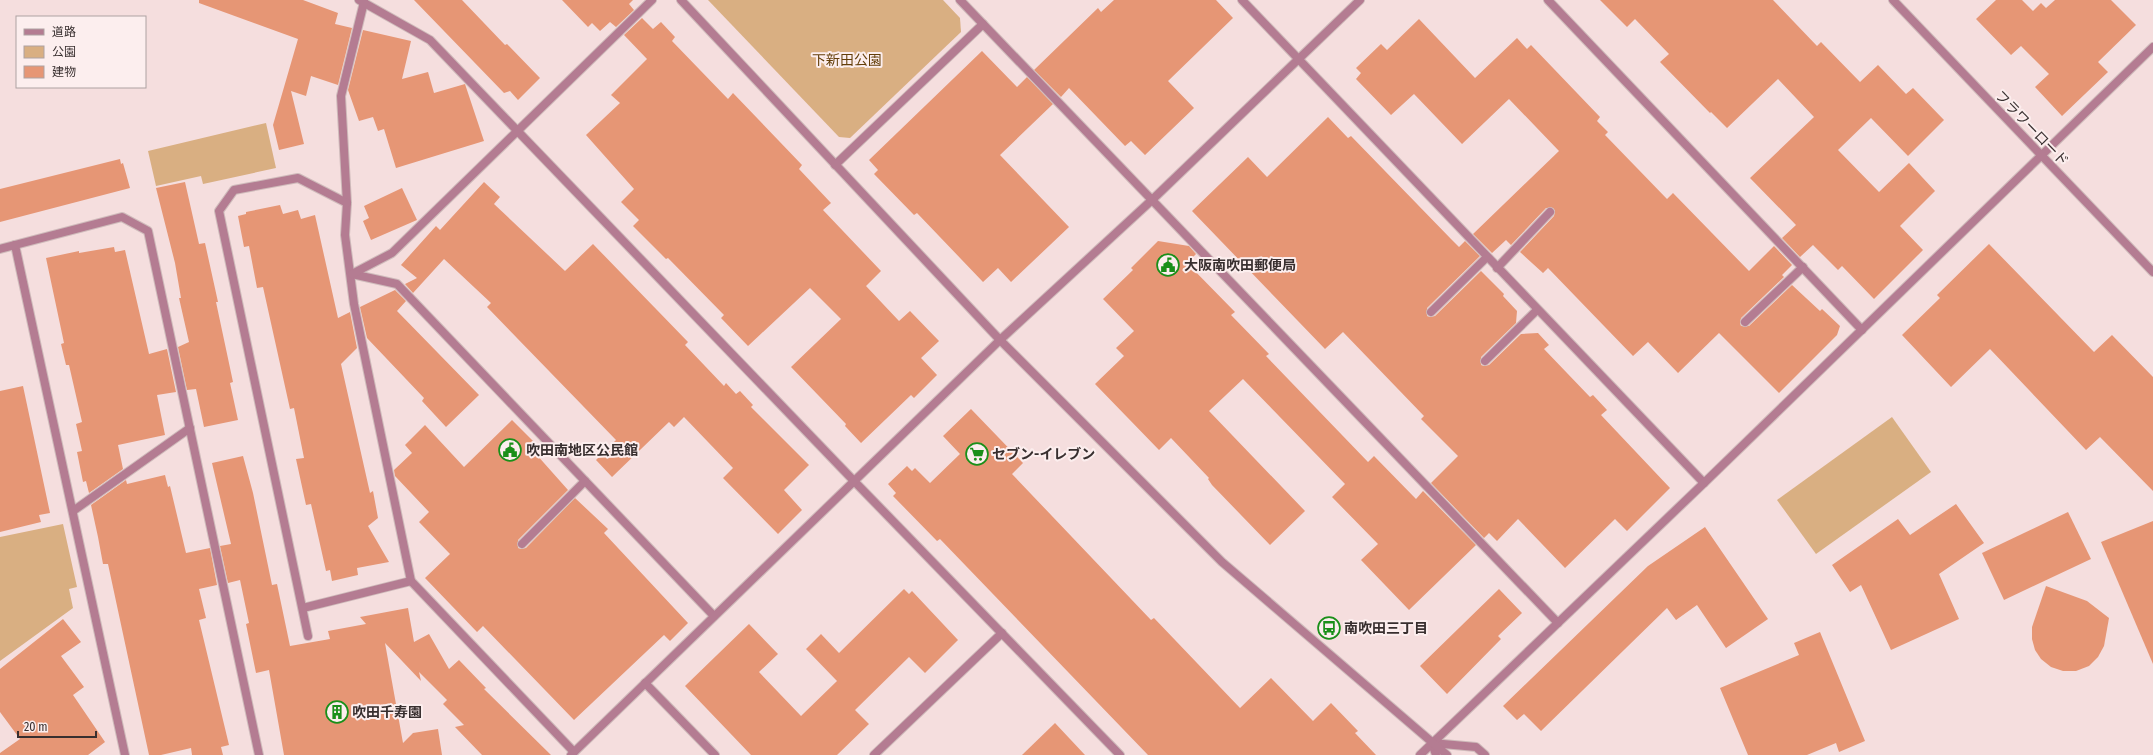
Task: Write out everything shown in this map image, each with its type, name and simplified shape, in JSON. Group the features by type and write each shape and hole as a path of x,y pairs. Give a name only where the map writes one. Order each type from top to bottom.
{"street":[{"path":"352,274 392,253 652,0"},
{"path":"681,0 1000,340 1222,562 1447,755"},
{"path":"960,0 1153,199 1558,623"},
{"path":"1242,0 1704,483"},
{"path":"1120,755 854,481 430,40 361,1 341,96 347,203 345,235 352,274 354,304 411,581 572,753 645,683 714,616 854,481 1000,340 1153,199 1360,0"},
{"path":"1548,0 1862,330"},
{"name":"フラワーロード","path":"1893,0 2153,272"},
{"path":"835,165 984,24"},
{"path":"1420,755 2042,157 2153,47"},
{"path":"308,636 219,211 234,190 298,178 347,203"},
{"path":"1497,268 1550,212"},
{"path":"0,249 122,217 148,231 259,755"},
{"path":"15,245 125,755"},
{"path":"1431,312 1487,257"},
{"path":"1745,322 1803,267"},
{"path":"352,274 396,284 714,616"},
{"path":"1485,361 1537,310"},
{"path":"73,511 190,428"},
{"path":"522,544 585,481"},
{"path":"303,608 411,581"},
{"path":"874,755 1002,633"},
{"path":"645,683 715,755"},
{"path":"1432,743 1436,755"},
{"path":"1432,743 1476,747 1485,755"}],"green space":[{"name":"下新田公園","path":"708,0 943,0 960,18 961,32 850,138 839,137"},
{"path":"266,123 276,168 203,184 201,176 156,186 148,151"},
{"path":"1892,417 1931,472 1816,554 1777,500"},
{"path":"63,524 77,587 69,589 73,608 0,661 0,537"}],"building":[{"path":"199,0 303,0 338,13 335,24 352,28 338,85 311,76 306,96 291,91 304,144 279,150 273,125 298,39 199,3"},
{"path":"414,0 462,0 505,45 507,44 540,78 518,100 510,91 504,93"},
{"path":"562,0 633,0 629,4 634,10 616,27 610,22 600,31 592,23 588,27"},
{"path":"1114,0 1216,0 1233,18 1168,81 1194,108 1145,155 1131,141 1125,146 1069,88 1061,97 1034,70 1098,8 1101,12"},
{"path":"1600,0 1773,0 1817,46 1821,42 1860,82 1878,65 1906,94 1913,88 1944,120 1908,156 1871,118 1838,150 1879,192 1909,163 1935,191 1900,226 1923,250 1874,299 1842,266 1838,270 1813,245 1800,257 1782,238 1796,225 1750,178 1814,117 1778,79 1727,128 1711,112 1710,113 1660,62 1669,54 1635,19 1627,27"},
{"path":"1996,0 2022,0 2033,11 2041,3 2046,8 2055,0 2111,0 2136,25 2098,62 2108,72 2062,116 2035,87 2049,74 2021,46 2011,55 1976,19"},
{"path":"642,18 653,29 661,22 675,37 672,41 728,99 733,93 802,165 799,169 831,203 823,210 881,271 866,286 899,321 910,311 939,341 921,358 937,375 914,398 911,395 861,443 845,426 846,424 791,367 841,319 810,288 748,346 721,318 724,315 668,258 666,259 633,226 639,220 621,202 634,189 586,135 620,103 611,95 647,59 624,35"},
{"path":"1419,19 1475,78 1517,38 1527,49 1531,45 1600,117 1597,121 1608,132 1605,135 1667,199 1673,193 1749,271 1774,246 1792,265 1782,275 1784,277 1741,318 1741,326 1749,326 1792,285 1820,311 1822,309 1840,326 1837,335 1779,393 1719,333 1678,373 1648,342 1633,356 1548,268 1543,273 1520,252 1554,216 1555,211 1553,208 1546,208 1511,245 1506,240 1492,253 1473,234 1559,151 1509,99 1462,144 1414,94 1391,115 1356,79 1361,73 1356,68 1381,44 1387,50"},
{"path":"363,30 411,41 402,79 428,72 434,93 465,84 484,141 396,168 384,129 378,131 373,117 359,121 348,90"},
{"path":"982,51 1017,87 1027,77 1053,104 1000,155 1069,227 1011,282 998,268 983,282 917,213 914,215 874,174 878,170 869,160"},
{"path":"1328,117 1348,138 1351,136 1459,247 1465,241 1480,256 1427,308 1427,316 1435,316 1481,271 1504,294 1503,296 1517,311 1516,323 1481,357 1481,365 1489,365 1521,334 1538,333 1549,345 1544,349 1590,397 1593,395 1607,410 1601,415 1670,488 1627,531 1615,519 1565,568 1518,519 1497,541 1489,533 1484,538 1431,483 1458,456 1421,419 1424,416 1343,332 1325,349 1192,211 1248,157 1267,177"},
{"path":"120,159 121,164 123,163 130,188 0,222 0,189"},
{"path":"185,182 199,244 205,243 233,382 230,383 238,420 204,427 196,389 187,390 178,347 189,342 179,298 181,298 175,263 156,188"},
{"path":"484,182 500,197 494,204 565,271 593,244 688,342 685,345 724,386 726,383 736,394 740,391 753,405 751,407 809,465 784,490 802,510 778,534 723,478 733,468 684,417 674,427 669,422 612,477 596,460 616,440 487,307 491,303 444,259 413,293 405,284 417,278 401,265 436,226 440,230"},
{"path":"402,188 417,220 371,240 363,221 369,218 364,206"},
{"path":"280,205 283,214 298,210 301,219 315,215 338,318 350,312 357,348 341,364 370,493 373,491 378,518 368,526 389,562 357,568 358,575 332,581 330,570 326,571 311,504 306,505 296,459 304,458 294,408 290,409 263,287 257,288 249,246 244,247 238,216 246,214 246,212"},
{"path":"1158,241 1189,246 1196,254 1187,263 1235,312 1231,315 1269,354 1266,356 1368,462 1374,456 1416,499 1423,491 1476,545 1409,610 1361,560 1378,544 1332,497 1345,484 1243,379 1209,411 1305,511 1270,545 1212,485 1208,479 1209,478 1171,438 1159,450 1095,384 1124,356 1116,348 1134,331 1103,299 1133,270 1131,268"},
{"path":"1989,244 2094,352 2112,335 2153,377 2153,491 2100,437 2086,450 1990,349 1951,387 1902,335 1940,298 1937,295"},
{"path":"114,247 115,252 125,250 149,354 167,349 176,392 157,395 165,435 118,445 123,469 89,493 86,481 83,482 77,452 82,451 76,424 82,422 69,365 66,365 61,344 64,343 46,258 79,251 79,253"},
{"path":"395,290 406,301 397,311 479,395 446,427 422,401 424,398 367,338 360,307"},
{"path":"23,386 50,513 39,515 41,522 0,532 0,391"},
{"path":"971,409 1023,463 1012,474 1151,620 1154,618 1240,708 1271,678 1313,721 1331,703 1358,731 1355,733 1376,755 1148,755 940,539 937,541 893,496 896,493 888,484 907,466 912,471 915,468 930,483 960,454 943,436"},
{"path":"512,420 541,449 536,454 568,490 518,540 518,548 526,548 575,498 608,529 604,533 688,623 670,641 664,635 574,720 483,626 477,632 425,578 450,554 419,522 429,512 395,476 394,470 412,453 405,445 425,425 464,467"},
{"path":"243,456 253,493 272,585 277,584 290,646 330,639 328,631 366,624 360,617 408,608 414,642 429,634 449,669 459,660 486,688 484,689 551,755 482,755 455,727 464,725 443,704 447,700 419,672 421,681 385,643 403,743 413,733 438,729 442,755 284,755 269,670 256,673 246,624 249,623 240,580 228,583 220,546 231,544 212,463"},
{"path":"165,475 168,487 170,486 186,553 210,548 217,585 199,589 206,618 199,620 229,745 221,747 223,755 192,755 191,748 161,755 149,755 108,564 103,564 91,505 126,480 127,484"},
{"path":"1956,504 1984,543 1939,574 1959,619 1891,650 1861,585 1850,592 1832,565 1898,519 1910,535"},
{"path":"2068,512 2091,559 2004,600 1982,553"},
{"path":"2153,521 2153,664 2101,542"},
{"path":"1705,527 1768,619 1726,648 1697,605 1676,620 1667,608 1541,731 1524,714 1517,720 1503,706 1648,566"},
{"path":"2046,586 2087,601 2109,618 2104,646 2098,657 2089,666 2076,671 2063,671 2051,667 2041,659 2035,650 2032,639 2032,627"},
{"path":"904,589 909,594 912,591 958,640 925,673 909,657 855,710 869,724 837,755 751,755 685,686 749,624 778,654 759,672 801,716 837,681 806,649 821,634 839,653"},
{"path":"1499,589 1522,613 1498,636 1501,639 1447,694 1420,666"},
{"path":"63,619 81,642 61,656 84,687 73,695 105,742 88,755 0,755 0,753 20,739 0,712 0,669"},
{"path":"1820,632 1865,741 1839,752 1836,743 1807,755 1748,755 1720,688 1799,655 1794,643"},
{"path":"1055,723 1085,755 1022,755"}],"place":[{"name":"大阪南吹田郵便局","path":"1168,265"},
{"name":"吹田南地区公民館","path":"510,450"},
{"name":"セブン-イレブン","path":"977,454"},
{"name":"南吹田三丁目","path":"1329,628"},
{"name":"吹田千寿園","path":"337,712"}]}
